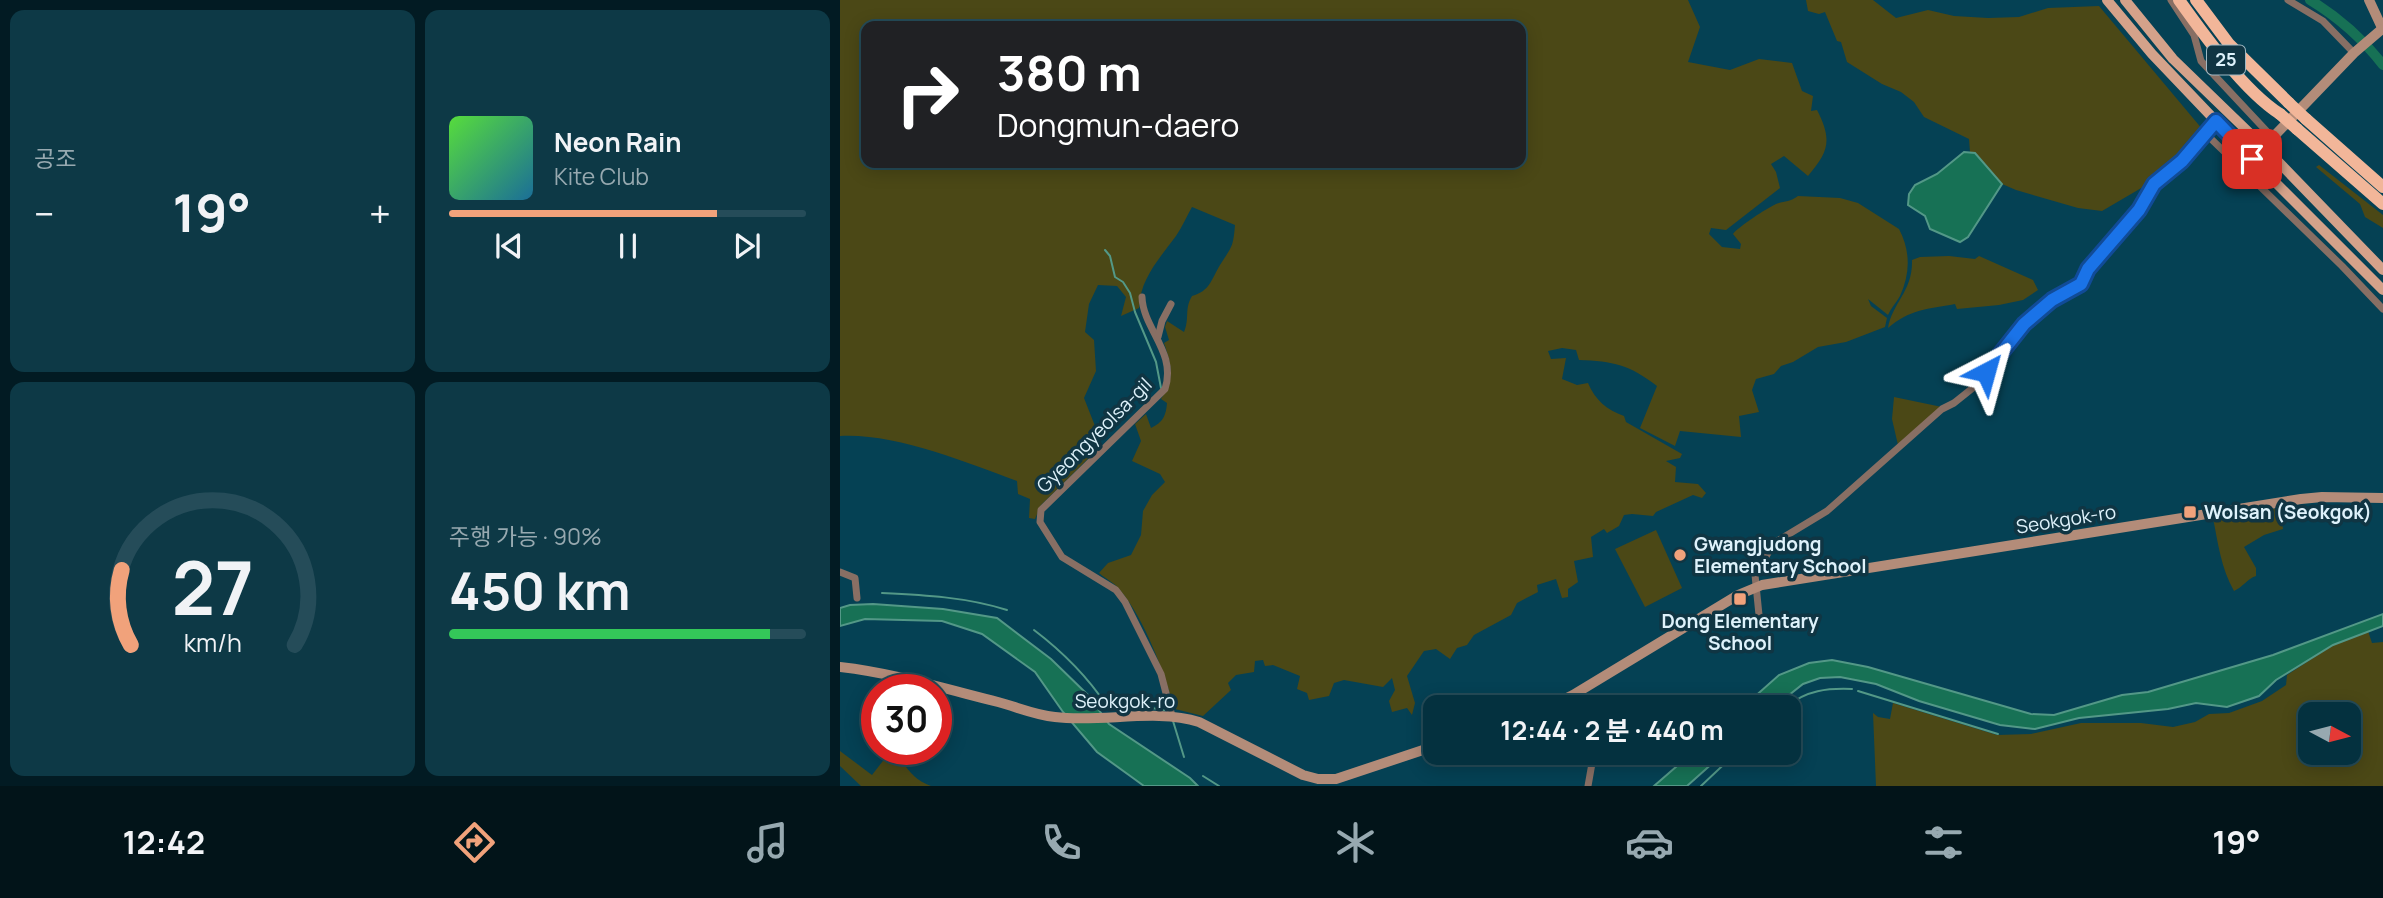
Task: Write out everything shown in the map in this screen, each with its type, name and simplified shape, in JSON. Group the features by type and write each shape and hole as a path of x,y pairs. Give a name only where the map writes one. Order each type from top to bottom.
{"highway":[{"name":"25","path":"2179,0 2199,28 2263,103 2280,114 2383,204"},
{"name":"25","path":"2196,0 2229,44 2336,148 2383,187"}],"main road":[{"path":"2107,0 2152,54 2383,290"},
{"path":"2125,0 2173,59 2264,147 2383,270"}],"street":[{"path":"2171,0 2194,35 2201,61 2273,138"},
{"path":"2288,0 2323,21 2355,51"},
{"path":"2252,159 2355,51 2381,30 2369,0"},
{"path":"1772,627 1759,615 1755,575 1774,543 1827,511 1942,409 1974,387 2024,324 2052,300 2081,284 2088,269 2139,210 2154,184 2182,161 2216,121"},
{"path":"2205,133 2383,309"},
{"name":"Gyeongyeolsa-gil","path":"1142,297 1143,308 1158,337 1168,369 1165,389 1041,510 1039,515 1046,534 1062,557 1116,590 1125,602 1161,674 1172,716"},
{"path":"1158,337 1162,321 1171,304"},
{"name":"Seokgok-ro","path":"1573,695 1755,587 2301,499 2383,498"},
{"path":"840,572 855,578 857,598"},
{"name":"Seokgok-ro","path":"841,664 1051,717 1107,719 1172,716 1199,722 1303,775 1318,779 1343,778 1423,750"},
{"path":"1588,786 1592,765"}],"shaded area":[{"path":"840,0 1688,0 1700,27 1688,62 1730,70 1759,59 1792,63 1802,91 1813,96 1811,111 1817,110 1826,138 1824,153 1808,176 1784,156 1771,164 1780,188 1726,230 1711,228 1709,234 1722,247 1740,249 1741,244 1733,234 1746,222 1772,206 1798,196 1840,198 1858,203 1899,229 1906,246 1907,271 1903,288 1888,315 1868,299 1871,306 1887,318 1885,327 1846,342 1818,347 1781,366 1774,374 1756,379 1752,390 1759,412 1739,416 1741,437 1680,431 1675,446 1640,428 1657,386 1638,373 1621,366 1579,360 1576,350 1562,348 1548,351 1551,359 1566,358 1562,379 1577,385 1588,383 1598,399 1612,411 1624,416 1626,422 1682,454 1680,458 1666,461 1676,467 1675,482 1698,484 1706,493 1702,498 1693,495 1656,512 1653,516 1624,515 1619,526 1607,533 1604,529 1591,537 1593,557 1574,561 1578,582 1568,589 1568,597 1562,598 1556,579 1537,585 1538,592 1517,603 1511,615 1474,635 1467,645 1457,648 1450,659 1436,649 1424,651 1407,676 1415,703 1412,715 1407,708 1392,712 1389,701 1395,690 1392,678 1383,687 1344,680 1334,683 1329,696 1309,700 1307,693 1297,689 1300,676 1273,665 1265,666 1263,660 1255,661 1254,672 1236,675 1228,683 1231,690 1203,716 1175,709 1159,663 1138,616 1118,588 1099,573 1108,563 1131,555 1141,535 1143,511 1152,495 1165,482 1160,474 1132,461 1141,441 1135,424 1146,414 1151,428 1161,421 1166,412 1167,403 1161,399 1171,372 1164,343 1169,340 1165,327 1167,321 1184,332 1192,296 1206,288 1212,280 1231,247 1235,225 1192,207 1147,279 1139,308 1121,316 1126,297 1117,286 1098,285 1089,304 1085,332 1094,340 1096,371 1084,398 1100,447 1041,505 1035,519 1029,518 1030,499 1018,494 1017,481 906,444 861,436 840,436"},
{"path":"1806,0 1873,0 1896,18 1928,10 1954,16 2019,17 2048,8 2099,6 2203,130 2192,147 2150,188 2143,187 2102,211 2078,208 2016,190 2002,184 1975,153 1970,152 1969,139 1924,117 1914,102 1901,92 1882,84 1847,62 1841,42 1837,41 1825,12 1819,14 1808,11"},
{"path":"1964,152 1975,153 2002,184 1968,237 1960,242 1930,229 1925,216 1908,205 1909,194 1915,185 1937,174"},
{"path":"2319,165 2383,215 2383,228 2365,217 2360,204 2316,167"},
{"path":"1979,256 2033,280 2038,290 2023,300 1999,305 1957,309 1955,304 1920,311 1904,317 1888,328 1906,289 1912,260 1920,257 1975,259"},
{"path":"1894,397 1942,407 1898,445 1892,419"},
{"path":"2280,508 2283,529 2264,535 2244,547 2256,568 2256,576 2234,591 2223,564 2213,518"},
{"path":"1656,530 1682,588 1645,607 1615,549"},
{"path":"873,604 943,609 997,618 1051,659 1088,695 1109,724 1198,786 1144,786 1097,752 1063,712 1035,672 982,634 942,621 865,619 840,626 840,608"},
{"path":"2383,614 2383,626 2333,645 2276,680 2259,696 2227,707 2196,703 2168,709 2079,718 2035,729 2000,725 1919,701 1876,684 1840,677 1820,678 1803,684 1789,695 1756,695 1779,675 1809,663 1832,660 1868,667 2031,714 2054,715 2122,695 2148,692 2273,655"},
{"path":"2368,631 2372,643 2383,642 2383,786 1876,786 1873,713 1878,717 1890,719 1893,703 1997,735 2031,734 2081,723 2141,723 2173,727 2195,722 2209,714 2229,713 2262,701 2286,685 2287,675 2333,645"},
{"path":"840,751 872,775 880,765 905,765 914,776 931,786 861,786 840,766"},
{"path":"1678,765 1711,765 1687,786 1654,786"}],"waterway":[{"path":"2310,0 2350,29 2383,65"},
{"path":"1105,250 1110,256 1115,277 1123,282 1130,293 1156,362 1161,388"},
{"path":"882,593 961,599 1007,610"},
{"path":"1034,630 1074,665 1107,706 1133,705 1164,710"},
{"path":"1801,698 1818,691 1852,689"},
{"path":"1858,691 1998,734"},
{"path":"1173,721 1184,757"},
{"path":"1701,786 1723,765"},
{"path":"1203,776 1219,786"}],"place":[{"name":"Wolsan (Seokgok)","path":"2190,512"},
{"name":"Gwangjudong Elementary School","path":"1680,555"},
{"name":"Dong Elementary School","path":"1740,599"}],"route":[{"path":"1986,372 2024,324 2052,300 2081,284 2088,269 2139,210 2154,184 2182,161 2216,121 2252,159"}]}
